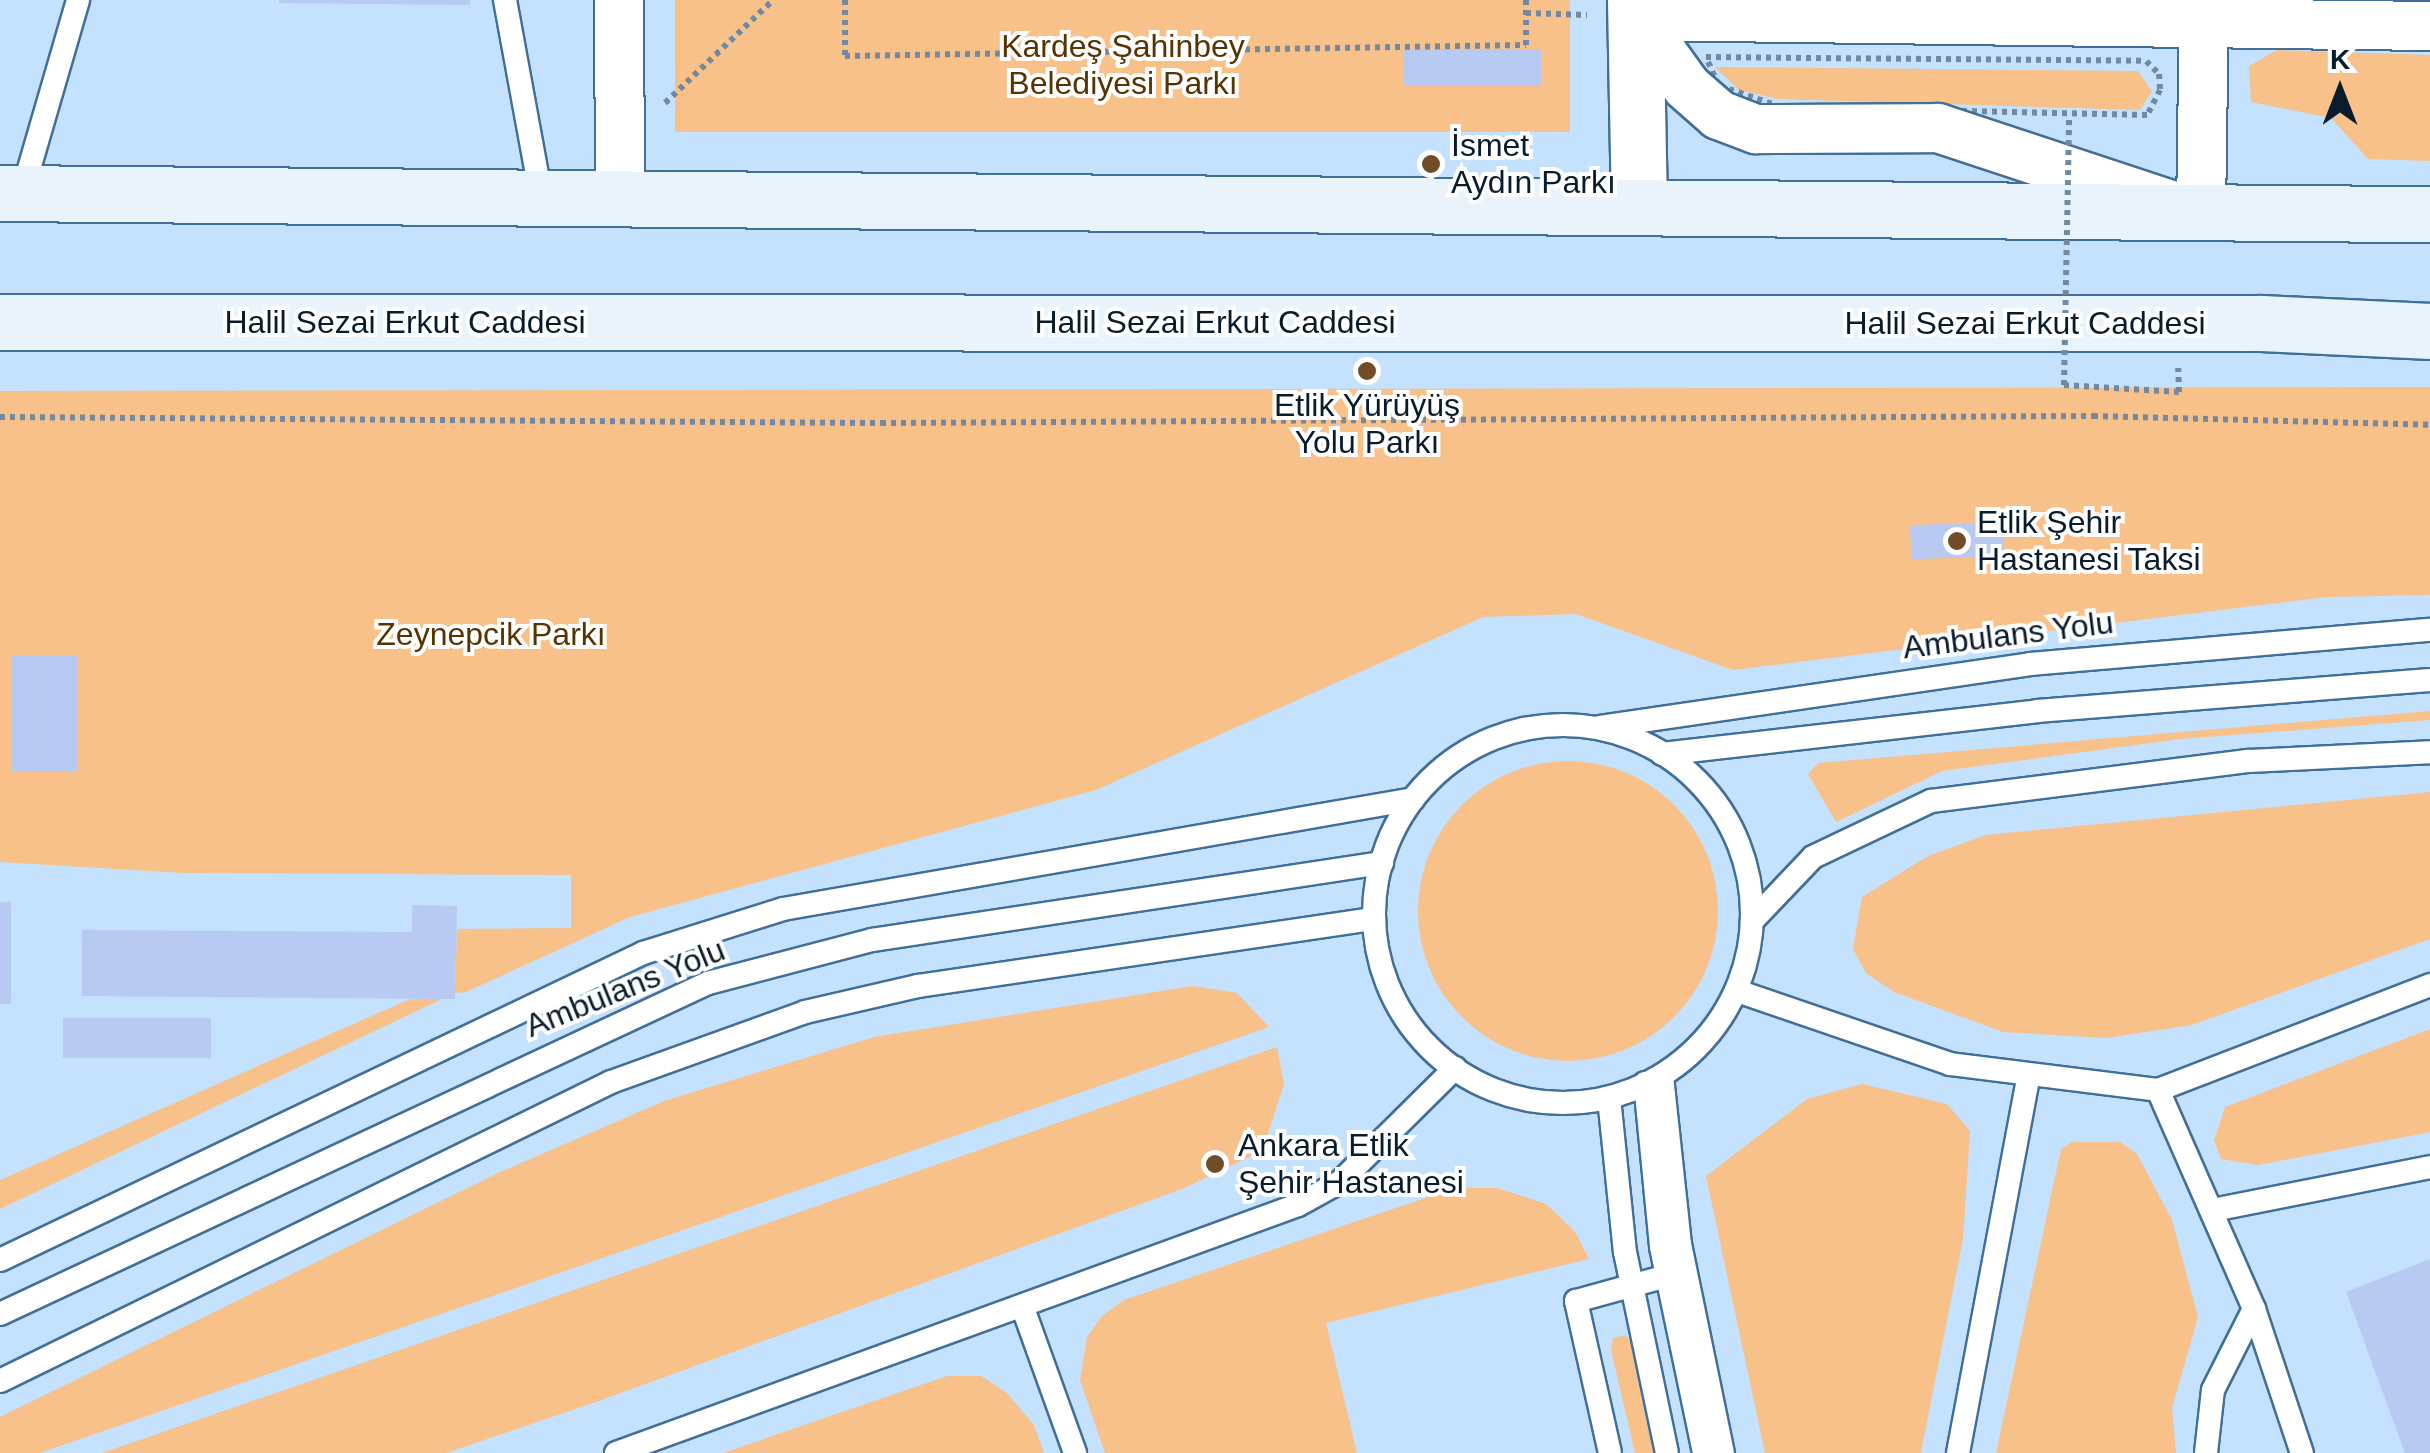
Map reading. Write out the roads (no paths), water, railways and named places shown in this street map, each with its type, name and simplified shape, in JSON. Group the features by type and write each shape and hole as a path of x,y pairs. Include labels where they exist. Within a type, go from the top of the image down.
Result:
{"main road":[{"path":"11,193 541,197 619,174 1639,205 2200,215 2430,214"},
{"name":"Halil Sezai Erkut Caddesi","path":"0,322 2262,323 2430,331"}],"street":[{"path":"619,0 619,174"},
{"path":"1636,8 1687,87 1719,116 1756,129 1938,128 2200,215 2204,11"},
{"path":"1636,8 2204,11 2430,26"},
{"path":"1636,8 1639,205"}],"lane":[{"path":"11,193 78,0"},
{"path":"505,0 541,197"},
{"name":"Ambulans Yolu","path":"1596,728 2030,664 2430,630"},
{"path":"1662,754 2037,710 2430,680"},
{"path":"1539,726 1596,728 1662,754 1698,780 1731,825 1755,918 1737,991 1706,1039 1654,1079 1609,1098 1552,1103 1508,1095 1456,1068 1401,1012 1382,972 1374,919 1382,863 1413,799 1484,742 1539,726"},
{"path":"1755,918 1813,857 1931,801 2249,761 2430,752"},
{"path":"0,1260 642,953 783,909 1413,799"},
{"name":"Ambulans Yolu","path":"0,1314 708,983 872,940 1382,863"},
{"path":"0,1381 612,1082 805,1012 918,986 1374,919"},
{"path":"1737,991 1950,1064 2028,1079 2158,1090 2430,985"},
{"path":"616,1453 1024,1311 1340,1182 1456,1068"},
{"path":"1654,1079 1675,1274 1704,1453"},
{"path":"1958,1453 2028,1079"},
{"path":"2158,1090 2254,1309 2302,1453"},
{"path":"1609,1098 1632,1290 1668,1453"},
{"path":"2213,1210 2430,1168"},
{"path":"1610,1453 1576,1301 1632,1290 1675,1274"},
{"path":"1675,1274 1723,1453"},
{"path":"2206,1453 2209,1401 2254,1309"},
{"path":"1024,1311 1075,1453"}],"place":[{"name":"İsmet Aydın Parkı","path":"1431,164"},
{"name":"Etlik Yürüyüş Yolu Parkı","path":"1367,371"},
{"name":"Etlik Şehir Hastanesi Taksi","path":"1957,541"},
{"name":"Ankara Etlik Şehir Hastanesi","path":"1215,1164"}],"park label":[{"name":"Kardeş Şahinbey Belediyesi Parkı","path":"1123,66"},
{"name":"Zeynepcik Parkı","path":"491,634"}]}
